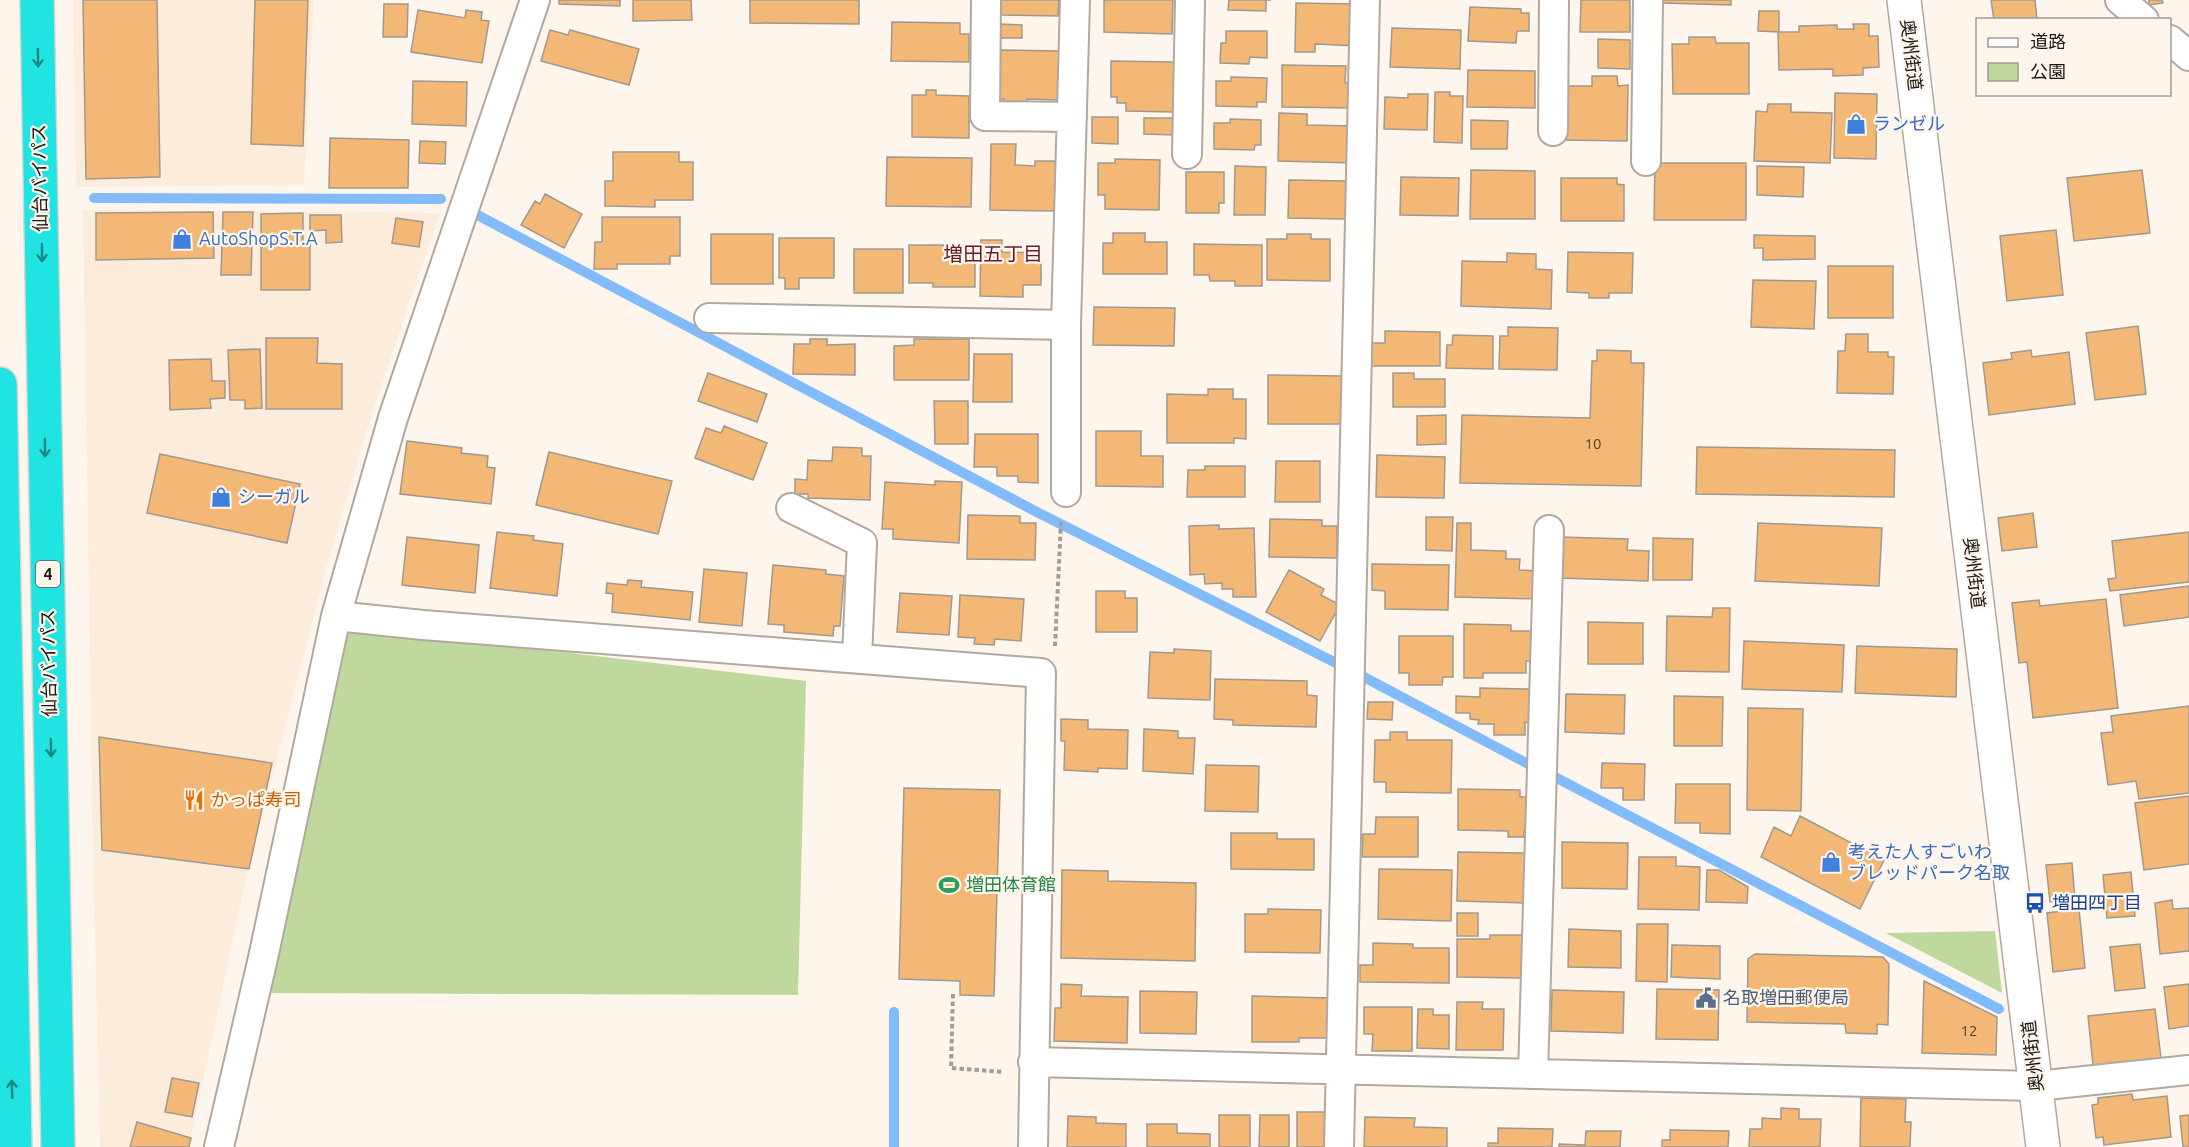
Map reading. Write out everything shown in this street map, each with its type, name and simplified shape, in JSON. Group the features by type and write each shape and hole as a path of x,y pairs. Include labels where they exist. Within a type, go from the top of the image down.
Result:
{"highway":[{"name":"仙台バイパス","path":"37,0 58,1147"},
{"path":"0,384 15,1147"}],"main road":[{"name":"奥州街道","path":"1904,0 2043,1147"}],"street":[{"path":"219,1147 263,958 336,616 393,418 535,0"},
{"path":"986,0 985,116 1072,117"},
{"path":"1066,492 1066,324 1075,0"},
{"path":"1187,154 1190,0"},
{"path":"1339,1147 1365,0"},
{"path":"1552,131 1554,0"},
{"path":"1646,160 1648,0"},
{"path":"2120,0 2142,18"},
{"path":"2171,42 2189,56"},
{"path":"709,318 1066,324"},
{"path":"791,508 861,543 857,658"},
{"path":"1533,1074 1550,530"},
{"path":"336,616 423,625 1041,673 1033,1147"},
{"path":"1033,1062 2037,1086 2189,1070"}],"path":[{"path":"1041,673 1054,654 1060,531"},
{"path":"953,994 951,1068 1005,1072"}],"shaded area":[{"path":"73,0 314,0 304,185 76,187"},
{"path":"83,210 440,213 370,419 327,565 246,878 189,1147 100,1147"}],"green space":[{"path":"345,626 806,681 798,995 271,993"},
{"path":"1995,931 2002,993 1886,933"}],"building":[{"path":"83,0 157,0 160,177 86,179"},
{"path":"255,0 308,0 303,146 251,144"},
{"path":"559,0 620,0 620,6 559,4"},
{"path":"633,0 691,0 692,20 633,21"},
{"path":"750,0 859,0 859,24 750,23"},
{"path":"1001,0 1059,0 1058,16 1001,15"},
{"path":"1104,0 1173,0 1172,34 1104,32"},
{"path":"1229,0 1266,0 1266,11 1228,10"},
{"path":"1581,0 1630,0 1630,32 1580,32"},
{"path":"1663,0 1731,0 1731,5 1663,3"},
{"path":"1991,0 2035,0 2037,18 1994,18"},
{"path":"2149,0 2162,0 2163,3 2149,5"},
{"path":"1296,3 1358,4 1357,46 1315,44 1315,52 1295,52"},
{"path":"384,4 408,4 407,37 383,37"},
{"path":"1470,7 1521,9 1521,13 1529,13 1529,31 1517,31 1516,43 1468,41"},
{"path":"418,10 465,18 466,10 482,12 481,20 489,21 482,63 411,52"},
{"path":"1759,11 1779,11 1779,32 1758,31"},
{"path":"892,22 960,23 960,34 969,34 969,62 891,61"},
{"path":"999,24 1022,25 1022,38 999,38"},
{"path":"1853,24 1869,24 1869,36 1878,36 1879,67 1863,68 1863,75 1833,76 1833,69 1779,70 1778,32 1799,32 1799,26 1837,25 1837,29 1854,29"},
{"path":"1392,28 1461,30 1460,69 1390,67"},
{"path":"550,30 568,35 570,30 639,49 629,85 541,61"},
{"path":"1226,31 1267,31 1267,58 1250,57 1249,64 1220,63 1221,43 1226,43"},
{"path":"1689,37 1715,37 1716,43 1749,43 1749,94 1673,94 1672,44 1689,44"},
{"path":"1598,39 1630,40 1630,69 1598,68"},
{"path":"1000,50 1059,51 1059,100 1027,99 1027,106 1004,106 1004,99 1000,99"},
{"path":"1111,61 1174,62 1173,112 1126,111 1126,103 1117,103 1117,97 1111,97"},
{"path":"1282,65 1346,66 1345,83 1351,83 1351,108 1282,107"},
{"path":"1468,70 1535,71 1535,108 1467,107"},
{"path":"1592,76 1617,76 1618,86 1628,85 1627,141 1561,140 1562,86 1592,86"},
{"path":"1231,77 1267,78 1266,102 1257,102 1257,107 1216,106 1216,81 1231,81"},
{"path":"413,81 467,82 466,126 412,124"},
{"path":"926,90 936,90 936,95 969,96 969,138 912,137 912,95 926,95"},
{"path":"1435,92 1450,92 1450,96 1463,96 1462,143 1434,142"},
{"path":"1835,93 1877,94 1876,159 1834,158"},
{"path":"1408,94 1428,94 1427,130 1384,129 1385,97 1408,98"},
{"path":"1768,104 1791,104 1791,112 1832,113 1830,163 1754,161 1756,111 1767,112"},
{"path":"1279,113 1307,114 1307,125 1354,126 1353,163 1278,161"},
{"path":"1092,117 1118,117 1118,144 1092,143"},
{"path":"1144,118 1174,118 1174,135 1144,134"},
{"path":"1230,119 1261,120 1261,145 1255,145 1254,150 1214,149 1214,123 1230,123"},
{"path":"1471,120 1508,121 1507,149 1471,149"},
{"path":"330,138 409,140 408,188 329,188"},
{"path":"420,141 446,142 445,164 419,163"},
{"path":"991,144 1016,144 1015,165 1035,166 1035,161 1056,161 1055,211 990,210"},
{"path":"613,152 679,152 679,162 693,162 693,200 655,200 655,207 605,206 605,181 613,181"},
{"path":"887,157 972,158 971,207 886,206"},
{"path":"1115,159 1160,160 1159,210 1105,209 1105,195 1098,195 1098,163 1115,163"},
{"path":"1655,163 1746,163 1746,220 1654,220"},
{"path":"1235,166 1266,167 1265,215 1234,215"},
{"path":"1757,166 1804,167 1803,197 1757,195"},
{"path":"1471,170 1535,171 1535,219 1470,219"},
{"path":"2142,170 2150,233 2074,241 2067,178"},
{"path":"1186,172 1224,172 1224,203 1219,203 1219,213 1186,213"},
{"path":"1401,177 1459,178 1458,216 1400,215"},
{"path":"1561,178 1617,178 1617,184 1624,185 1624,221 1561,221"},
{"path":"1289,180 1347,181 1347,219 1288,218"},
{"path":"545,194 582,214 564,248 521,225 535,201 540,204"},
{"path":"213,212 214,258 96,260 96,213"},
{"path":"223,212 253,212 251,275 221,275"},
{"path":"303,213 303,243 310,243 310,290 261,290 261,214"},
{"path":"310,215 341,215 342,242 326,243 326,230 310,231"},
{"path":"602,217 680,217 680,256 670,256 670,264 617,264 617,269 594,269 595,242 602,242"},
{"path":"396,218 423,222 419,247 392,243"},
{"path":"2056,230 2063,295 2007,301 2000,236"},
{"path":"1113,233 1145,233 1145,242 1167,242 1167,274 1103,274 1103,243 1113,243"},
{"path":"711,234 773,234 773,284 711,284"},
{"path":"1287,234 1311,234 1311,239 1330,239 1330,281 1267,280 1267,239 1287,239"},
{"path":"1754,235 1815,236 1815,259 1763,260 1763,248 1754,248"},
{"path":"779,238 834,238 834,278 799,278 799,289 785,289 785,278 779,278"},
{"path":"981,240 1002,240 1002,252 1041,253 1041,285 1023,285 1023,297 980,296"},
{"path":"1194,244 1262,245 1262,286 1235,286 1235,281 1210,281 1209,275 1194,275"},
{"path":"909,245 975,245 975,287 933,287 933,283 909,283"},
{"path":"854,249 903,249 903,293 854,293"},
{"path":"1568,252 1633,253 1632,293 1609,293 1609,298 1589,298 1589,293 1567,292"},
{"path":"1507,253 1536,254 1536,269 1552,270 1551,309 1461,306 1462,261 1507,262"},
{"path":"1828,266 1893,266 1893,318 1828,318"},
{"path":"1753,280 1816,281 1814,329 1751,327"},
{"path":"1094,307 1175,308 1174,346 1093,345"},
{"path":"2138,326 2146,394 2095,400 2086,333"},
{"path":"1508,327 1558,328 1557,370 1499,369 1500,336 1508,336"},
{"path":"1385,331 1440,332 1440,366 1369,366 1369,343 1385,343"},
{"path":"1846,334 1868,334 1868,352 1888,352 1888,357 1894,357 1893,394 1837,393 1838,351 1845,351"},
{"path":"1453,335 1493,336 1493,369 1446,368 1447,345 1452,345"},
{"path":"266,338 318,338 317,363 342,364 342,409 266,409"},
{"path":"810,339 827,339 827,345 855,344 855,375 793,374 794,344 810,344"},
{"path":"914,339 969,339 969,380 894,380 894,346 914,345"},
{"path":"260,349 262,408 245,409 245,400 230,400 228,350"},
{"path":"1597,350 1631,351 1631,363 1644,363 1641,486 1460,483 1462,415 1590,418 1592,361 1597,361"},
{"path":"2031,350 2032,357 2069,352 2075,404 1989,415 1983,363 2012,359 2011,353"},
{"path":"974,354 1012,354 1012,402 973,402"},
{"path":"211,359 212,381 225,381 225,398 210,399 211,408 170,410 169,360"},
{"path":"708,373 767,394 757,422 698,401"},
{"path":"1393,373 1414,373 1414,379 1445,379 1445,407 1393,407"},
{"path":"1268,375 1343,376 1343,424 1268,424"},
{"path":"1208,389 1233,389 1233,399 1246,399 1246,439 1234,438 1234,443 1167,443 1167,394 1208,395"},
{"path":"934,401 968,401 968,444 935,444"},
{"path":"1446,415 1446,444 1417,445 1417,416"},
{"path":"724,426 767,443 753,480 695,458 706,428 721,433"},
{"path":"1096,431 1141,431 1141,456 1163,456 1163,487 1096,486"},
{"path":"975,434 1038,434 1038,483 1018,482 1018,476 997,476 997,467 974,467"},
{"path":"407,441 462,448 461,453 488,456 487,467 495,468 491,504 400,494"},
{"path":"833,447 862,448 862,456 871,456 870,500 808,498 808,494 795,494 795,479 807,480 808,460 832,461"},
{"path":"1697,447 1895,450 1894,497 1696,494"},
{"path":"549,452 672,481 658,534 536,505"},
{"path":"160,454 300,484 287,543 147,513"},
{"path":"1377,455 1445,457 1444,498 1376,497"},
{"path":"1276,461 1320,461 1320,502 1275,502"},
{"path":"1205,466 1245,466 1245,497 1187,497 1188,470 1205,470"},
{"path":"935,481 962,482 959,543 893,539 893,529 882,529 885,482 935,485"},
{"path":"2033,513 2037,547 2002,551 1998,518"},
{"path":"968,515 1020,516 1020,523 1036,523 1035,560 967,559"},
{"path":"1426,517 1453,517 1452,551 1426,550"},
{"path":"1270,519 1322,520 1322,526 1337,526 1337,558 1269,557"},
{"path":"1457,523 1471,523 1471,550 1506,551 1506,559 1520,559 1519,570 1540,571 1540,599 1455,597"},
{"path":"1758,523 1882,528 1879,586 1755,581"},
{"path":"1219,525 1219,529 1254,528 1256,597 1233,597 1233,589 1222,589 1222,583 1205,584 1204,574 1190,575 1189,526"},
{"path":"497,532 534,536 533,540 563,544 557,596 490,588"},
{"path":"2189,532 2189,582 2110,591 2108,579 2116,578 2112,541"},
{"path":"407,537 479,545 475,593 402,585"},
{"path":"1561,537 1628,539 1627,550 1649,551 1648,581 1560,578"},
{"path":"1653,538 1693,539 1692,580 1653,580"},
{"path":"1372,564 1449,565 1448,610 1385,609 1385,591 1372,590"},
{"path":"773,565 826,570 826,574 844,576 840,626 834,626 833,636 784,632 784,625 768,624"},
{"path":"704,569 747,573 742,626 699,622"},
{"path":"1289,570 1324,589 1321,595 1340,605 1320,641 1266,612"},
{"path":"628,580 642,581 641,587 693,592 690,620 612,612 613,594 606,593 607,583 627,585"},
{"path":"2189,586 2189,617 2124,626 2120,595"},
{"path":"1096,591 1125,591 1125,598 1137,598 1137,632 1096,632"},
{"path":"900,593 952,596 949,635 897,632"},
{"path":"960,595 1024,599 1021,641 995,639 994,645 974,644 975,638 958,637"},
{"path":"2106,599 2118,708 2033,718 2027,662 2019,663 2012,603 2039,600 2040,606"},
{"path":"1713,608 1730,608 1729,672 1666,671 1667,616 1712,617"},
{"path":"1588,622 1643,623 1643,664 1588,664"},
{"path":"1464,624 1511,625 1511,631 1532,631 1532,661 1526,661 1526,673 1483,673 1483,678 1464,678"},
{"path":"1399,636 1453,636 1453,677 1443,677 1442,685 1409,685 1409,673 1399,673"},
{"path":"1744,641 1844,645 1842,692 1742,689"},
{"path":"1857,646 1957,649 1956,697 1855,693"},
{"path":"1174,649 1211,651 1210,700 1148,698 1150,652 1174,653"},
{"path":"1215,679 1307,681 1307,695 1317,696 1316,727 1233,725 1233,720 1214,719"},
{"path":"1480,688 1530,689 1530,723 1525,722 1525,735 1494,735 1494,724 1478,724 1479,720 1470,719 1470,713 1456,713 1456,696 1480,697"},
{"path":"1566,694 1625,695 1624,734 1565,732"},
{"path":"1674,696 1723,697 1722,746 1674,746"},
{"path":"1368,702 1393,702 1392,720 1367,719"},
{"path":"2189,706 2189,793 2139,799 2136,781 2108,785 2101,733 2113,732 2111,716"},
{"path":"1748,708 1803,709 1801,811 1747,810"},
{"path":"1061,719 1088,720 1088,729 1128,730 1127,769 1098,768 1098,772 1064,770 1065,741 1061,741"},
{"path":"1144,729 1178,731 1178,738 1195,738 1193,774 1143,771"},
{"path":"1390,732 1407,732 1407,740 1452,740 1451,793 1386,792 1386,782 1374,782 1375,740 1390,740"},
{"path":"99,737 272,763 249,869 102,850"},
{"path":"1602,763 1645,764 1644,800 1623,800 1623,788 1601,788"},
{"path":"1206,765 1259,766 1258,812 1205,811"},
{"path":"1676,784 1730,784 1730,834 1700,833 1700,823 1675,823"},
{"name":"増田体育館","path":"904,788 1000,790 994,996 960,995 960,981 899,979"},
{"path":"1458,789 1520,790 1520,797 1530,797 1530,831 1524,831 1524,837 1508,837 1508,831 1458,830"},
{"path":"2189,796 2189,864 2144,870 2135,803"},
{"path":"1800,816 1884,860 1860,909 1761,857 1774,827 1791,836"},
{"path":"1376,817 1418,817 1418,857 1362,857 1363,834 1375,834"},
{"path":"1231,833 1277,833 1277,839 1314,839 1314,870 1231,869"},
{"path":"1562,842 1628,843 1627,889 1562,888"},
{"path":"1458,852 1527,853 1526,903 1457,901"},
{"path":"1639,857 1676,857 1676,866 1700,867 1699,910 1638,909"},
{"path":"2072,863 2075,900 2050,902 2046,865"},
{"path":"1379,869 1452,870 1451,921 1378,919"},
{"path":"1062,870 1108,871 1108,881 1196,883 1195,961 1061,958"},
{"path":"1707,870 1719,870 1748,887 1747,903 1706,902"},
{"path":"2131,872 2135,916 2107,918 2103,875"},
{"path":"2172,900 2173,909 2189,908 2189,951 2160,954 2155,903"},
{"path":"1268,909 1321,910 1320,953 1245,952 1245,914 1268,914"},
{"path":"2079,909 2085,968 2053,972 2047,913"},
{"path":"1457,913 1478,913 1478,936 1457,936"},
{"path":"1637,924 1668,924 1667,982 1636,981"},
{"path":"1569,929 1621,931 1621,968 1568,967"},
{"path":"1490,935 1526,935 1525,978 1457,977 1457,939 1490,939"},
{"path":"1373,943 1413,944 1413,948 1449,948 1449,983 1360,982 1360,965 1373,965"},
{"path":"2140,944 2145,988 2115,991 2110,947"},
{"path":"1672,945 1720,946 1720,979 1671,977"},
{"path":"1755,954 1883,957 1889,964 1888,1025 1877,1024 1877,1034 1846,1033 1845,1024 1747,1022 1748,959"},
{"path":"1924,981 1997,1017 1996,1055 1922,1053"},
{"path":"1061,984 1082,985 1081,996 1128,997 1127,1043 1054,1041 1055,1008 1061,1008"},
{"path":"2189,984 2189,1026 2169,1029 2164,987"},
{"path":"1657,989 1719,990 1718,1040 1656,1039"},
{"path":"1552,990 1624,992 1623,1033 1551,1031"},
{"path":"1140,991 1197,992 1196,1034 1140,1033"},
{"path":"1252,996 1330,998 1328,1038 1299,1038 1299,1042 1252,1042"},
{"path":"1457,1002 1483,1002 1482,1009 1504,1009 1503,1050 1456,1050"},
{"path":"1364,1007 1412,1007 1412,1051 1372,1051 1373,1034 1364,1034"},
{"path":"1418,1009 1433,1009 1433,1015 1449,1015 1449,1049 1417,1048"},
{"path":"2155,1009 2161,1058 2093,1065 2088,1016"},
{"path":"172,1078 199,1083 192,1117 165,1112"},
{"path":"2132,1094 2133,1100 2167,1096 2171,1137 2104,1145 2103,1137 2096,1138 2092,1105 2098,1104 2098,1098"},
{"path":"1861,1098 1906,1099 1905,1122 1911,1122 1910,1147 1860,1147"},
{"path":"1781,1108 1799,1109 1799,1119 1821,1119 1820,1147 1749,1147 1750,1129 1762,1129 1762,1118 1781,1119"},
{"path":"1297,1112 1325,1112 1324,1147 1297,1147"},
{"path":"1219,1115 1250,1115 1250,1147 1219,1147"},
{"path":"1260,1115 1289,1115 1289,1147 1259,1147"},
{"path":"2189,1115 2189,1147 2183,1147 2180,1116"},
{"path":"1068,1116 1096,1117 1096,1123 1126,1124 1126,1147 1067,1147"},
{"path":"1365,1117 1415,1118 1414,1127 1447,1128 1447,1147 1364,1147"},
{"path":"137,1122 191,1138 189,1147 130,1147"},
{"path":"1147,1124 1177,1124 1177,1133 1210,1134 1210,1147 1147,1147"},
{"path":"1498,1128 1553,1129 1552,1147 1488,1147 1488,1143 1498,1143"},
{"path":"1670,1130 1729,1131 1728,1147 1662,1147 1662,1140 1670,1140"},
{"path":"1586,1131 1621,1131 1620,1147 1559,1147 1559,1144 1585,1145"}],"waterway":[{"path":"94,198 441,199"},
{"path":"470,211 1033,510 1340,665"},
{"path":"1362,676 1532,766"},
{"path":"1551,775 1999,1009"},
{"path":"894,1012 894,1147"}],"place":[{"name":"ランゼル","path":"1856,124"},
{"name":"AutoShopS.T.A","path":"182,239"},
{"name":"シーガル","path":"221,497"},
{"name":"かっぱ寿司","path":"194,800"},
{"name":"考えた人すごいわ ブレッドパーク名取","path":"1831,862"},
{"name":"増田体育館","path":"949,885"},
{"name":"増田四丁目","path":"2035,903"},
{"name":"名取増田郵便局","path":"1706,998"}],"district":[{"name":"増田五丁目","path":"993,254"}]}
